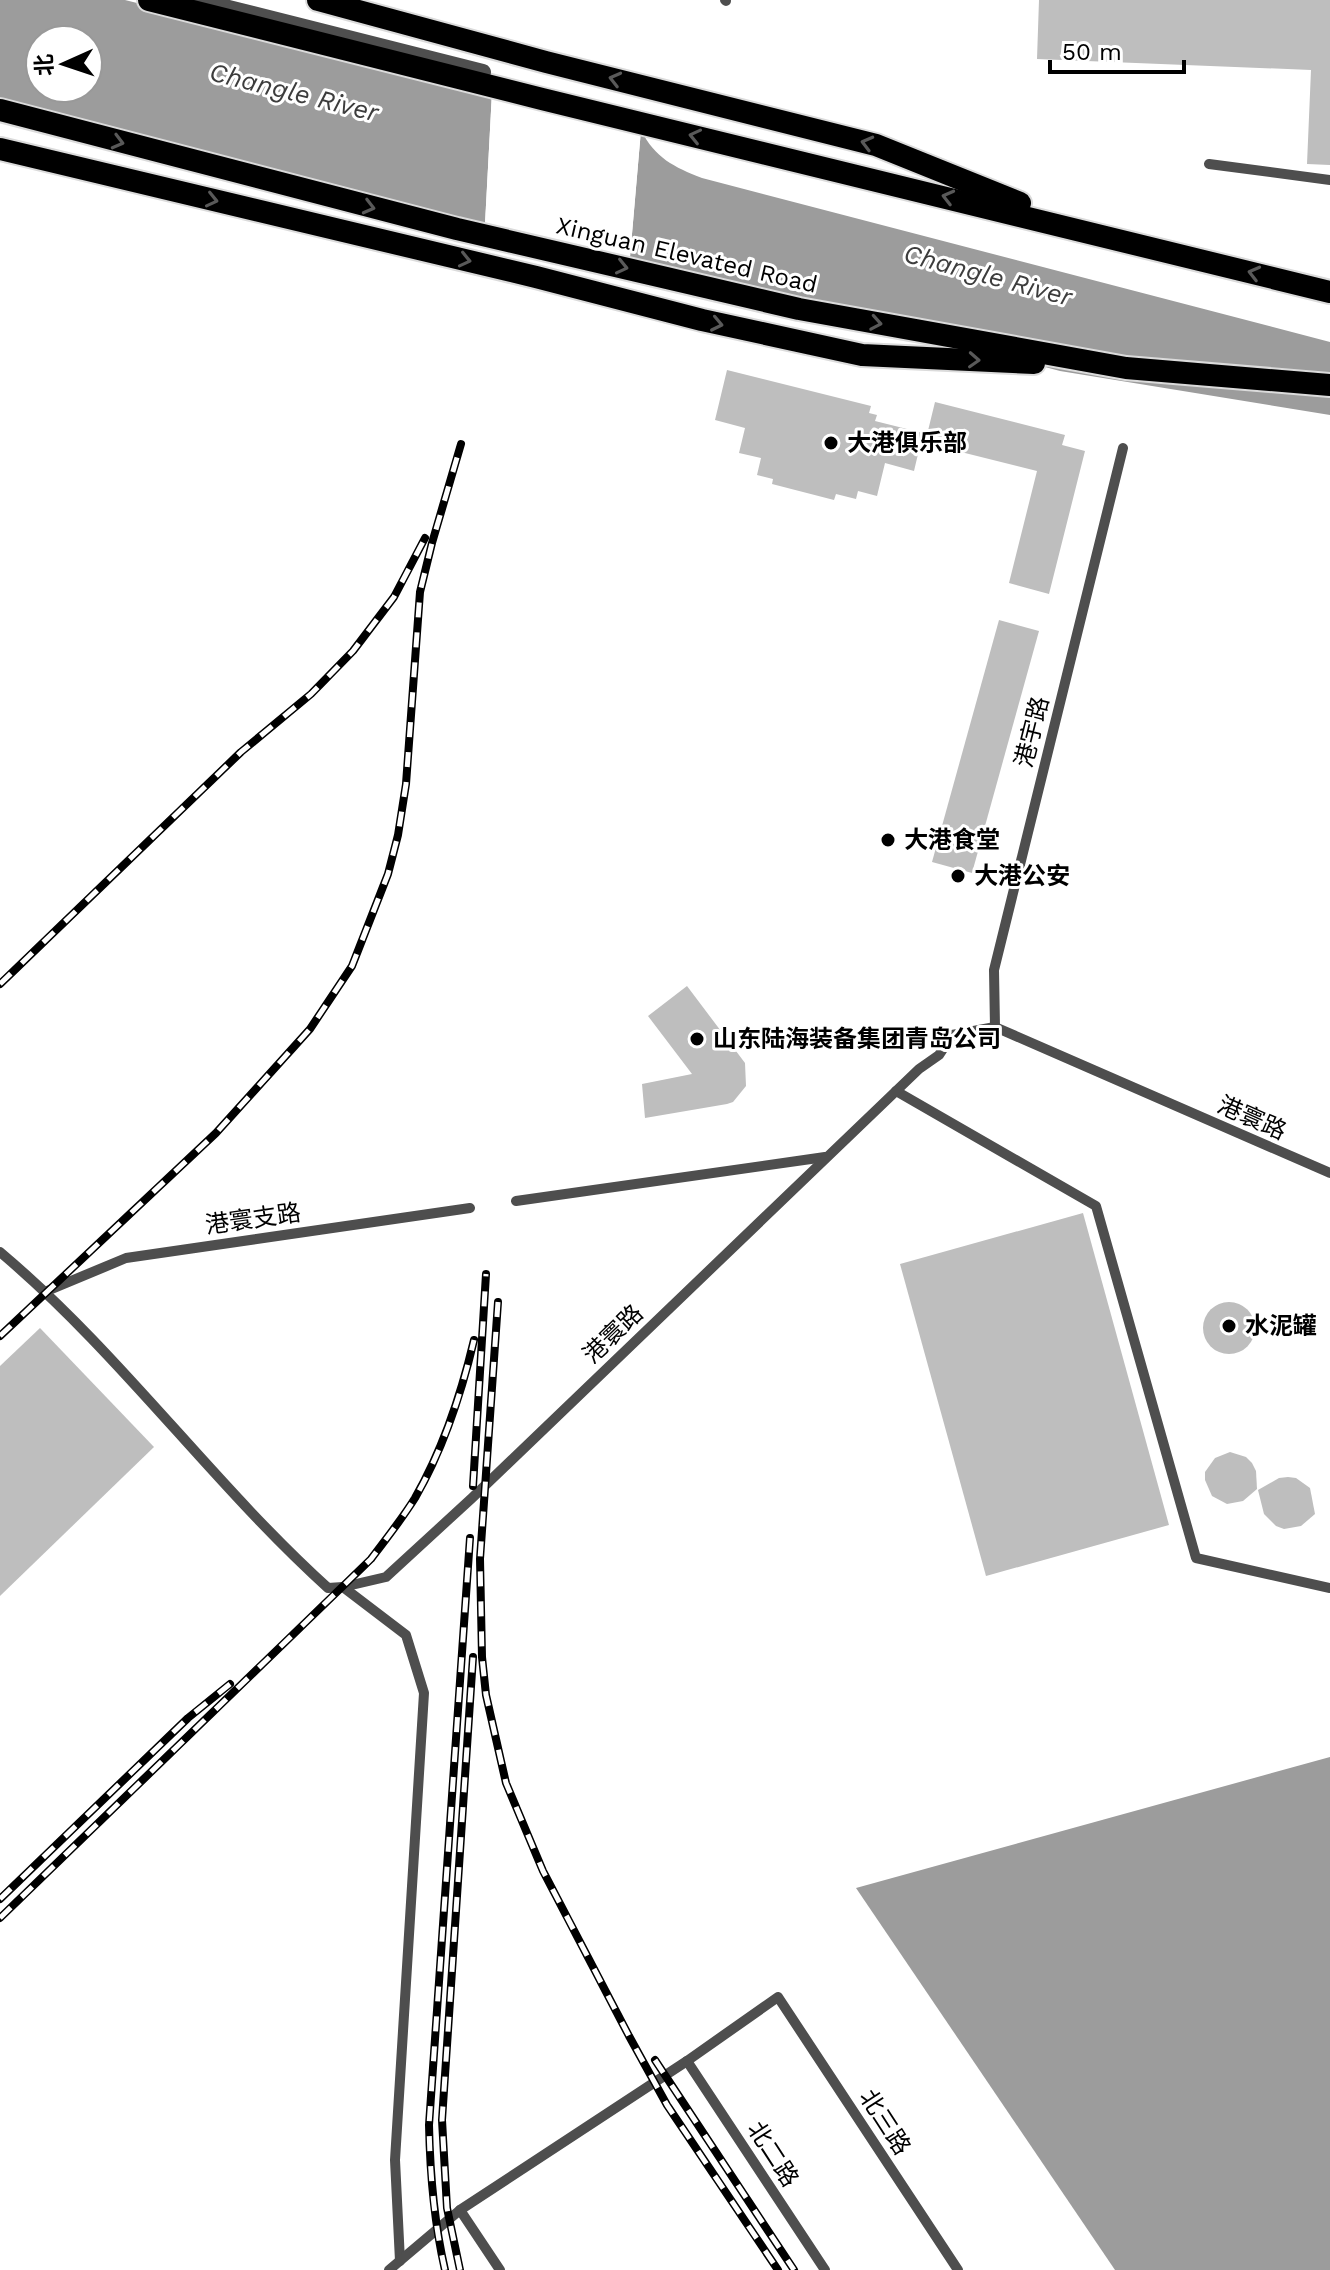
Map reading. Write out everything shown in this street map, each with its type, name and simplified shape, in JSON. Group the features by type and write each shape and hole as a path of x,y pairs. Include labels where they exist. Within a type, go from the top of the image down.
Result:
{"highway":[{"path":"149,0 1330,292"},
{"path":"318,0 546,62 876,145 1096,234"},
{"path":"0,110 42,123"},
{"path":"0,118 42,123"},
{"name":"Xinguan Elevated Road","path":"42,123 457,229 799,309 1126,368 1330,385"},
{"path":"0,149 536,277 702,320 862,355 1126,368"}],"street":[{"path":"197,0 483,72"}],"lane":[{"path":"1209,164 1330,180"},
{"name":"港宇路","path":"995,1027 994,970 1123,448"},
{"name":"港寰路","path":"343,1587 386,1577 919,1069 939,1055 952,1035 995,1027 1330,1173"},
{"path":"896,1091 1096,1206 1196,1558 1330,1588"},
{"path":"516,1201 827,1156"},
{"name":"港寰支路","path":"47,1291 126,1258 470,1208"},
{"path":"0,1252 47,1291 285,1549 328,1588 343,1587 406,1635 424,1693 395,2160 400,2261"},
{"name":"北三路","path":"687,2061 778,1997 958,2270"},
{"path":"389,2270 460,2210 687,2061"},
{"name":"北二路","path":"687,2061 825,2270"},
{"path":"460,2210 500,2270"}],"water":[{"name":"Changle River","path":"0,0 125,0 492,92 485,224 0,106"},
{"name":"Changle River","path":"641,130 652,148 666,160 702,178 1330,342 1330,415 1060,371 630,257"},
{"path":"1330,1757 1330,2270 1115,2270 856,1888"}],"pier":[{"path":"492,92 496,93 489,225 485,224"},
{"path":"637,129 641,130 630,257 626,257"}],"building":[{"path":"1039,0 1330,0 1330,165 1307,164 1311,70 1037,59"},
{"name":"大港俱乐部","path":"727,370 871,406 869,413 877,415 875,421 923,433 914,471 885,463 877,496 858,491 856,499 836,494 834,500 772,484 773,479 757,475 761,458 739,453 745,428 715,420"},
{"path":"935,402 1065,435 1062,445 1085,451 1049,594 1009,583 1037,471 925,443"},
{"path":"999,620 1039,631 972,873 932,862"},
{"name":"山东陆海装备集团青岛公司","path":"687,986 745,1063 746,1086 733,1102 727,1104 645,1118 642,1084 692,1074 648,1016"},
{"path":"1083,1213 1169,1525 986,1576 900,1264"},
{"name":"水泥罐","path":"1229,1302 1247,1310 1255,1328 1247,1346 1229,1354 1211,1346 1203,1328 1211,1310"},
{"path":"40,1328 154,1447 0,1596 0,1366"},
{"path":"1230,1452 1246,1457 1252,1463 1256,1471 1257,1489 1243,1501 1227,1504 1212,1496 1205,1472 1215,1458"},
{"path":"1279,1478 1296,1478 1310,1488 1315,1514 1301,1526 1284,1529 1264,1514 1258,1490"}],"railway":[{"path":"0,1336 216,1133 310,1029 352,966 388,874 398,835 406,784 420,592 461,444"},
{"path":"0,984 241,752 311,694 353,651 394,597 425,538"},
{"path":"473,1486 486,1274"},
{"path":"498,1302 480,1559 486,1695 506,1783 543,1871 667,2105 778,2270"},
{"path":"0,1918 371,1559 410,1506 443,1441 474,1340"},
{"path":"445,2270 433,2198 429,2125 470,1538"},
{"path":"460,2270 447,2208 442,2120 473,1657"},
{"path":"0,1899 188,1718 230,1684"},
{"path":"655,2060 794,2270"}],"place":[{"name":"大港俱乐部","path":"831,443"},
{"name":"大港食堂","path":"888,840"},
{"name":"大港公安","path":"958,876"},
{"name":"山东陆海装备集团青岛公司","path":"697,1039"},
{"name":"水泥罐","path":"1229,1326"}]}
